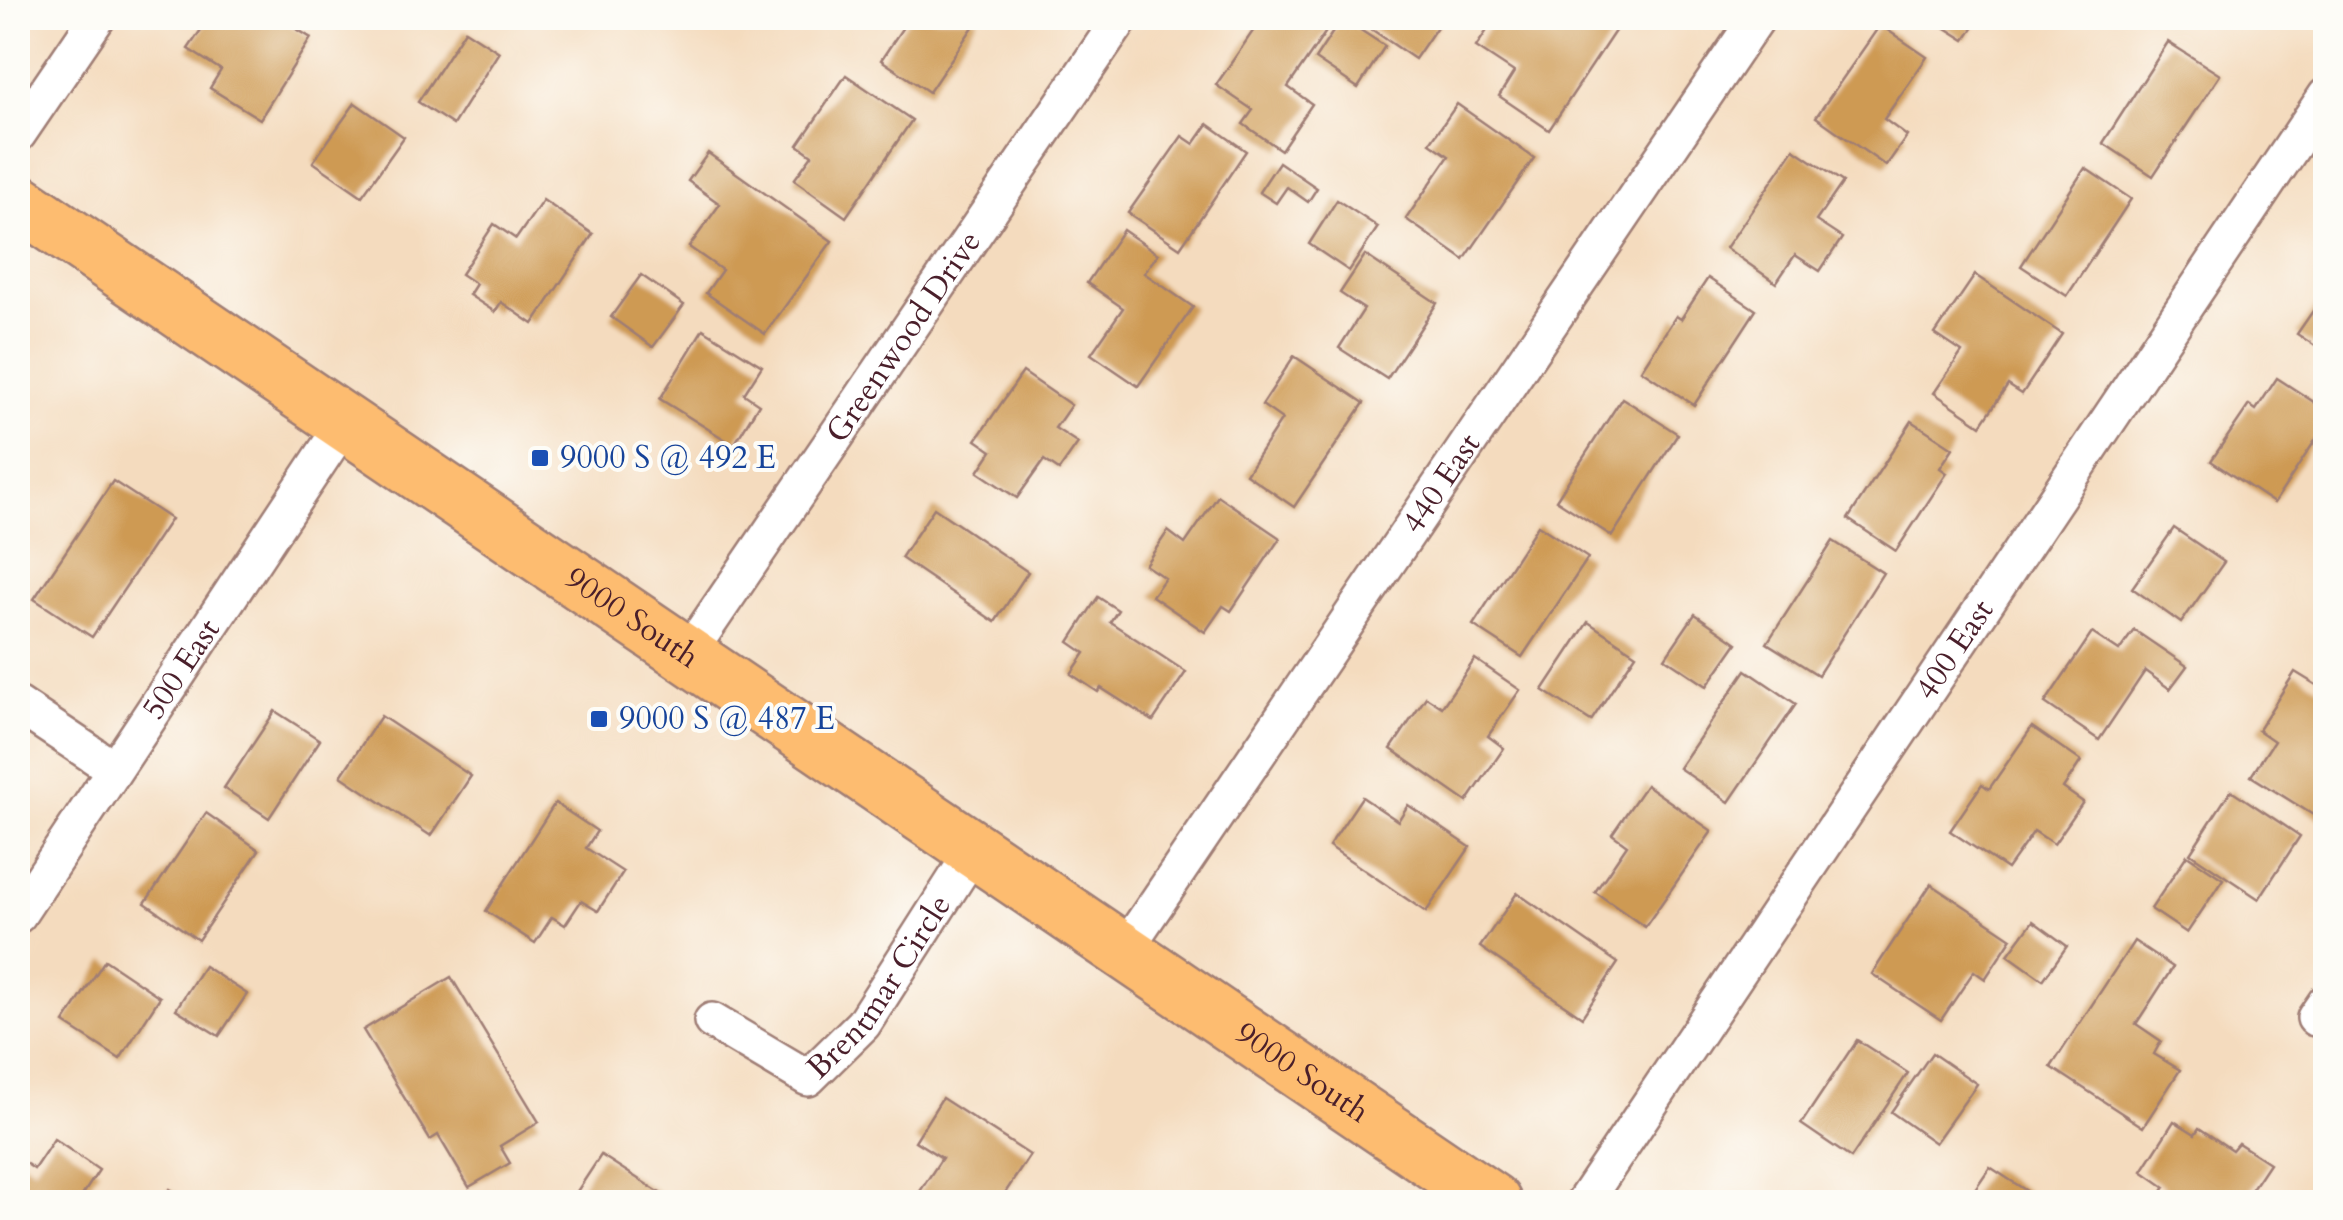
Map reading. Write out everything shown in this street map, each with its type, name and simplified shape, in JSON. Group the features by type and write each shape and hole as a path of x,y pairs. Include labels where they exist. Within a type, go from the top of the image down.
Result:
{"main road":[{"name":"9000 South","path":"18,202 1494,1202"}],"street":[{"path":"18,134 97,18"},
{"name":"Greenwood Drive","path":"687,655 1121,18"},
{"name":"440 East","path":"1124,951 1757,18"},
{"name":"400 East","path":"1584,1202 2326,96"},
{"name":"500 East","path":"18,914 344,424"},
{"path":"18,705 114,769"},
{"name":"Brentmar Circle","path":"712,1021 808,1078 862,1024 974,850"}],"building":[{"path":"209,18 279,18 311,38 260,119 210,88 221,70 188,49"},
{"path":"909,18 979,18 929,92 881,60"},
{"path":"1262,18 1308,18 1327,30 1288,87 1312,104 1281,150 1243,124 1253,110 1216,85"},
{"path":"1342,18 1385,46 1358,88 1315,59"},
{"path":"1355,18 1443,18 1415,59"},
{"path":"1495,18 1596,18 1615,31 1549,130 1499,96 1514,72 1476,47"},
{"path":"1930,18 1980,18 1965,40"},
{"path":"1880,25 1927,57 1884,119 1907,136 1886,166 1816,117"},
{"path":"465,30 499,52 453,125 418,102"},
{"path":"2168,42 2220,75 2153,176 2103,143"},
{"path":"846,75 912,120 846,217 794,180 812,155 798,145"},
{"path":"355,103 404,137 362,196 313,162"},
{"path":"1457,104 1534,158 1464,260 1406,219 1449,156 1430,143"},
{"path":"1208,124 1246,151 1180,248 1128,213 1182,136 1194,144"},
{"path":"1794,149 1843,182 1816,221 1842,238 1820,271 1795,255 1776,283 1726,248"},
{"path":"708,153 832,241 765,334 706,293 722,270 689,247 720,204 688,181"},
{"path":"1279,162 1317,188 1308,202 1287,187 1276,203 1259,192"},
{"path":"2085,168 2131,199 2067,296 2021,266"},
{"path":"543,200 593,234 533,324 501,302 495,312 469,295 476,284 461,274 494,224 516,239"},
{"path":"1337,200 1378,227 1349,271 1309,244"},
{"path":"1123,230 1158,254 1144,273 1193,307 1138,386 1091,354 1123,308 1087,283"},
{"path":"1365,255 1437,303 1387,379 1339,348 1364,309 1340,293"},
{"path":"641,275 684,305 653,347 611,317"},
{"path":"1975,275 2062,334 2022,394 2008,385 1981,425 1934,393 1962,352 1935,334"},
{"path":"1708,278 1756,310 1694,405 1641,370 1676,316 1681,319"},
{"path":"2326,292 2326,353 2297,334"},
{"path":"703,329 762,366 744,394 759,404 734,445 660,399"},
{"path":"1294,356 1364,403 1294,507 1246,474 1282,419 1262,405"},
{"path":"1023,372 1071,405 1055,428 1078,443 1059,470 1044,460 1017,498 978,472 992,451 976,440"},
{"path":"2277,378 2326,410 2326,424 2274,503 2211,461 2249,405 2256,410"},
{"path":"1622,398 1678,434 1612,536 1556,500"},
{"path":"1912,421 1953,448 1940,468 1947,473 1896,551 1848,519"},
{"path":"113,481 171,519 92,637 34,599"},
{"path":"1218,496 1280,538 1231,611 1223,606 1205,632 1152,596 1165,578 1145,565 1168,531 1185,544"},
{"path":"934,508 1028,572 995,622 901,558"},
{"path":"1538,525 1588,558 1522,657 1473,625"},
{"path":"2174,528 2224,562 2181,623 2132,588"},
{"path":"1833,541 1883,573 1818,675 1767,643"},
{"path":"1098,597 1118,610 1110,622 1186,672 1153,721 1071,674 1085,653 1069,642"},
{"path":"1695,614 1737,643 1707,686 1665,658"},
{"path":"1588,622 1636,654 1591,721 1543,690"},
{"path":"2134,630 2187,666 2170,689 2145,671 2099,740 2045,703 2092,633 2119,651"},
{"path":"1475,659 1520,690 1488,736 1504,748 1467,802 1391,749 1426,697 1442,707"},
{"path":"1746,670 1796,704 1729,802 1679,768"},
{"path":"2295,672 2326,691 2326,823 2251,776 2274,741 2258,730"},
{"path":"275,711 320,740 269,818 224,788"},
{"path":"381,716 471,776 431,836 341,776"},
{"path":"2032,727 2081,761 2063,788 2083,802 2054,844 2034,831 2007,869 1950,831 1982,784 1989,789"},
{"path":"1646,785 1712,831 1645,927 1595,892 1627,845 1612,834"},
{"path":"2231,790 2300,836 2259,899 2190,853"},
{"path":"1362,797 1398,821 1408,805 1470,847 1426,912 1329,846"},
{"path":"555,803 597,831 586,848 623,872 598,911 581,901 565,925 552,917 535,943 486,911"},
{"path":"206,813 259,850 198,940 145,903"},
{"path":"2187,855 2223,879 2187,933 2151,909"},
{"path":"1931,884 2012,938 1985,979 1974,971 1941,1020 1872,974"},
{"path":"1517,893 1618,963 1582,1017 1480,947"},
{"path":"2033,921 2067,946 2043,980 2008,955"},
{"path":"2134,941 2173,967 2136,1024 2161,1041 2154,1054 2180,1070 2143,1127 2051,1067"},
{"path":"105,960 160,997 120,1059 64,1023"},
{"path":"204,966 247,994 219,1036 176,1009"},
{"path":"451,977 539,1122 500,1146 510,1163 469,1187 438,1135 430,1140 363,1030"},
{"path":"1857,1040 1908,1073 1851,1158 1801,1124"},
{"path":"1932,1053 1977,1084 1935,1143 1891,1112"},
{"path":"942,1098 1030,1155 999,1202 913,1202 942,1158 915,1141"},
{"path":"2174,1121 2195,1134 2199,1128 2232,1150 2238,1143 2269,1163 2243,1202 2155,1202 2165,1187 2142,1171"},
{"path":"54,1139 99,1170 78,1202 18,1202 18,1158 34,1169"},
{"path":"601,1155 674,1202 570,1202"},
{"path":"1990,1167 2036,1197 2032,1202 1966,1202"},
{"path":"170,1189 191,1202 161,1202"}],"place":[{"name":"9000 S @ 492 E","path":"540,458"},
{"name":"9000 S @ 487 E","path":"599,719"}]}
